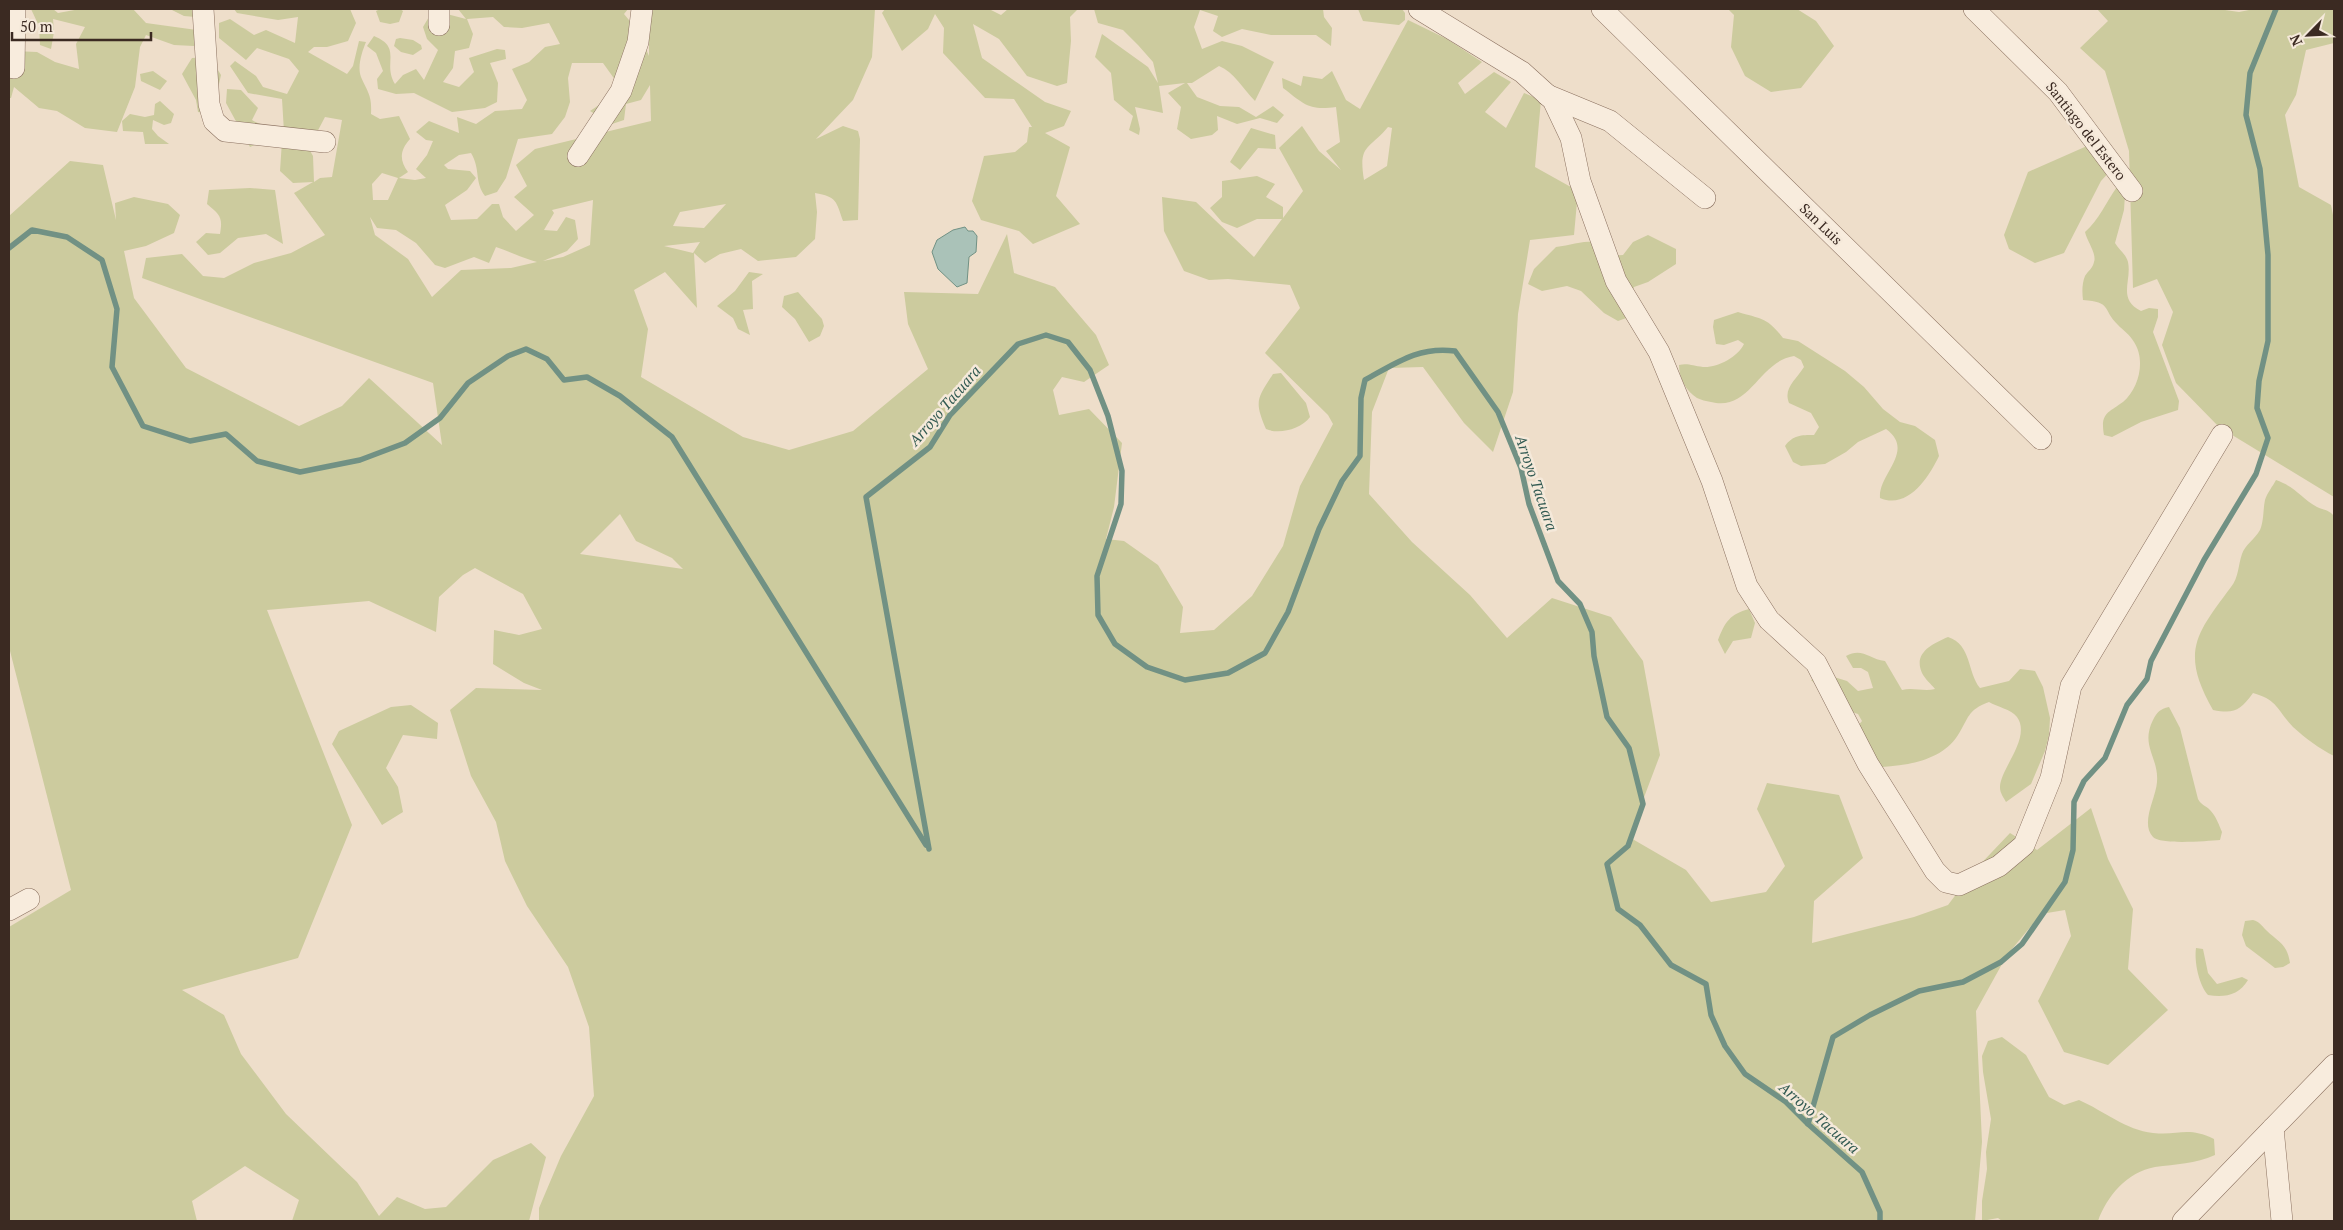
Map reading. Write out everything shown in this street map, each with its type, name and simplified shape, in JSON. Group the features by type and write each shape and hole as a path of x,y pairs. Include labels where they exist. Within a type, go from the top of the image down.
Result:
{"street":[{"path":"14,68 15,9"},
{"path":"203,9 209,104 214,121 226,131 325,142"},
{"path":"578,156 622,92 638,42 642,9"},
{"path":"1419,9 1522,72 1553,100 1571,138 1580,181 1616,281 1659,352 1708,471 1747,586 1769,620 1816,663 1868,764 1935,871 1946,882 1959,885 1991,870 1999,866 2024,845 2051,778 2071,686 2222,435"},
{"name":"San Luis","path":"1602,9 2041,439"},
{"name":"Santiago del Estero","path":"1974,9 2058,92 2132,191"},
{"path":"1547,95 1610,121 1705,198"},
{"path":"9,910 29,899"},
{"path":"2183,1221 2334,1065"},
{"path":"2273,1128 2282,1221"}],"green space":[{"path":"31,9 53,9 58,13 80,9 133,9 146,23 204,31 194,46 174,45 146,35 140,47 135,87 117,132 85,128 57,111 39,108 14,87 11,98 9,98 9,58 14,51 37,52 55,62 79,69 76,44 85,27 53,19 54,32 51,49 40,45 39,26"},
{"path":"170,9 205,9 207,18 184,16"},
{"path":"234,9 350,9 356,23 348,41 327,47 314,47 308,52 347,74 353,66 359,41 366,42 360,68 361,77 370,98 371,114 380,119 399,116 410,139 404,147 402,155 403,163 408,172 399,178 415,180 426,178 416,169 427,155 433,141 426,140 416,132 429,121 459,133 457,117 476,124 495,111 522,109 527,100 512,69 529,62 545,47 560,44 549,23 522,28 504,27 493,17 467,19 473,34 469,48 455,51 453,68 443,82 459,87 474,72 469,58 497,49 505,50 506,59 490,63 498,83 497,102 485,108 452,112 414,93 396,94 378,89 377,79 383,71 376,53 367,46 374,36 388,46 390,51 390,69 395,84 403,75 416,69 424,80 438,50 427,39 423,27 430,15 443,13 466,19 458,9 628,9 624,14 638,31 649,56 649,12 653,9 875,9 872,57 853,100 816,139 843,126 858,131 860,139 858,220 843,221 839,209 832,198 815,193 817,212 815,239 796,257 758,261 741,249 720,254 705,263 694,253 697,308 665,272 634,290 648,329 641,377 743,437 789,450 853,431 928,369 908,324 904,292 978,294 1007,234 1014,273 1055,287 1096,335 1109,365 1084,382 1062,377 1053,390 1059,415 1089,409 1122,443 1114,507 1106,539 1124,541 1158,565 1183,607 1180,633 1214,630 1252,596 1283,546 1300,486 1333,424 1328,415 1265,353 1300,308 1290,285 1228,279 1209,280 1184,271 1164,231 1162,197 1196,202 1254,257 1282,219 1257,219 1237,228 1222,222 1210,208 1222,197 1222,181 1257,176 1275,184 1266,197 1283,207 1283,218 1303,191 1279,148 1302,126 1319,151 1341,170 1326,151 1340,142 1336,107 1319,108 1307,105 1283,88 1282,78 1301,86 1303,76 1322,79 1332,71 1346,100 1360,109 1408,20 1447,39 1482,62 1458,83 1465,94 1494,72 1511,82 1485,112 1506,128 1524,93 1541,100 1535,167 1578,191 1574,235 1530,240 1518,314 1513,392 1493,452 1464,423 1423,367 1389,368 1372,412 1369,494 1412,542 1470,595 1507,638 1552,598 1611,617 1643,661 1660,755 1629,837 1686,870 1711,902 1766,892 1785,866 1757,809 1767,783 1839,795 1863,858 1814,901 1812,943 1914,917 1948,905 1973,872 2010,833 2037,850 2091,808 2108,859 2133,909 2128,969 2168,1010 2108,1065 2064,1052 2038,1001 2071,936 2065,910 2041,914 2007,955 1976,1011 1982,1142 1975,1221 539,1221 539,1208 561,1156 594,1096 589,1027 568,967 527,906 505,861 496,822 471,776 450,710 476,688 542,690 524,683 493,664 494,630 519,635 542,629 523,594 475,568 463,575 439,597 436,632 369,601 267,610 352,825 298,958 182,990 224,1015 241,1054 286,1114 357,1182 379,1216 397,1197 425,1209 446,1207 493,1160 531,1143 546,1157 529,1221 292,1221 299,1200 245,1166 192,1201 197,1221 9,1221 9,927 71,890 9,647 9,216 70,161 103,165 116,220 115,203 134,197 168,204 180,215 174,233 146,246 124,251 134,298 186,368 299,426 342,406 369,378 442,445 433,383 142,278 146,258 182,254 203,276 224,278 254,263 291,253 325,235 294,193 313,182 293,183 280,171 282,141 275,136 250,147 226,103 227,89 241,90 258,108 252,120 284,132 282,99 248,93 230,66 235,61 256,76 263,87 287,94 299,71 289,59 257,48 246,60 219,38 219,23 230,19 254,35 266,30 295,43 298,17 278,20 237,13","holes":["572,63 603,63 618,84 605,101 590,111 612,124 624,120 626,104 641,100 650,85 651,121 535,149 516,165 527,186 514,197 534,215 516,231 503,217 499,204 492,204 477,219 451,220 445,205 467,190 476,178 470,171 448,169 444,165 459,155 471,153 485,196 497,192 506,178 518,139 552,134 565,117 570,102 568,78","325,117 342,120 332,177 320,178 314,182 313,156 305,142 315,136","1388,127 1392,128 1387,166 1364,180 1363,160 1367,149","382,173 398,178 388,200 373,200 372,184","593,200 590,245 563,257 543,261 567,251 578,239 575,220 566,217 557,231 544,230 554,213 552,210","726,204 704,228 673,226 680,212","370,217 377,228 396,230 416,243 435,265 445,268 474,257 489,263 496,247 537,262 511,268 461,270 432,297 408,259 375,235","700,242 693,253 664,246","620,514 636,541 672,558 683,569 580,554"]},
{"path":"380,9 400,9 403,11 399,22 390,24 380,22 376,11"},
{"path":"885,9 989,9 1001,15 1008,9 1078,9 1070,17 1071,41 1067,83 1057,86 1027,76 999,39 973,24 982,58 1045,102 1071,111 1064,126 1045,133 1070,147 1056,196 1080,224 1033,244 1019,231 981,220 972,201 984,156 1015,152 1027,142 1029,127 1032,127 1014,99 985,98 943,53 944,28 935,14 928,29 902,51 882,13"},
{"path":"1094,9 1323,9 1324,17 1332,28 1331,46 1316,35 1271,35 1242,29 1222,37 1213,31 1218,16 1200,10 1194,27 1202,49 1222,41 1242,46 1274,62 1255,101 1234,77 1219,66 1192,83 1187,83 1197,97 1220,106 1239,107 1256,117 1273,106 1284,115 1277,123 1260,118 1237,124 1217,116 1218,130 1212,135 1191,139 1177,129 1181,107 1168,93 1185,83 1159,86 1163,113 1135,107 1140,129 1139,135 1129,130 1133,116 1114,100 1111,73 1095,57 1102,34 1148,67 1158,83 1153,62 1123,30 1098,23"},
{"path":"1358,9 1402,9 1405,13 1405,20 1399,25 1363,21"},
{"path":"1728,9 1797,9 1816,21 1834,46 1801,88 1771,92 1745,76 1731,47 1734,15"},
{"path":"2097,9 2218,9 2239,12 2254,9 2334,9 2334,43 2306,50 2296,95 2285,115 2299,187 2331,205 2334,220 2334,497 2219,427 2176,383 2162,345 2173,312 2157,279 2133,288 2129,151 2105,71 2080,48 2108,21"},
{"path":"396,39 413,40 421,45 422,49 413,55 401,52 394,46"},
{"path":"210,57 221,75 212,115 198,112 196,100 182,74 192,58"},
{"path":"153,71 167,81 160,90 141,81 140,74"},
{"path":"160,101 174,114 171,123 164,125 153,120 152,129 169,144 145,144 143,132 123,131 122,121 130,114 145,117 154,115 155,104"},
{"path":"1251,128 1275,135 1276,149 1258,148 1240,170 1230,162"},
{"path":"2087,146 2121,159 2101,181 2064,253 2035,263 2009,249 2004,235 2028,172"},
{"path":"2117,187 2125,195 2124,210 2115,243 2128,262 2127,295 2129,301 2141,311 2149,308 2158,309 2158,317 2153,332 2179,401 2178,410 2141,422 2112,437 2104,435 2104,418 2109,411 2123,402 2133,390 2139,374 2140,357 2132,339 2118,325 2105,307 2098,302 2083,300 2082,291 2085,276 2093,266 2095,259 2085,232"},
{"path":"250,188 275,190 283,244 266,234 238,238 220,253 208,255 196,242 206,233 220,234 221,224 218,214 207,204 209,190"},
{"path":"1648,235 1676,249 1676,264 1648,282 1634,287 1627,301 1632,316 1618,321 1604,313 1581,291 1567,286 1542,291 1528,284 1534,269 1556,247 1584,242 1601,242 1608,256 1623,255 1633,242"},
{"path":"749,272 763,274 752,281 753,309 743,310 750,335 738,329 733,318 717,306 735,291"},
{"path":"798,292 822,319 824,326 820,336 809,342 795,319 782,307 784,296"},
{"path":"1738,312 1768,322 1783,338 1798,341 1845,371 1864,387 1883,409 1900,422 1915,426 1935,440 1939,456 1923,482 1908,496 1900,499 1890,501 1880,498 1884,480 1897,454 1894,437 1886,429 1858,442 1846,452 1825,464 1801,466 1793,462 1785,446 1798,436 1814,435 1819,427 1811,413 1789,403 1789,388 1804,367 1801,360 1794,356 1782,360 1772,367 1736,400 1724,403 1711,402 1697,398 1690,392 1682,379 1679,365 1714,366 1721,364 1737,353 1744,344 1738,340 1724,345 1716,344 1713,327 1714,320"},
{"path":"1281,373 1306,403 1310,417 1296,428 1271,431 1266,429 1262,420 1259,400 1263,389 1273,374"},
{"path":"2276,480 2294,489 2311,504 2328,511 2334,516 2334,756 2302,735 2272,702 2261,696 2253,693 2236,710 2226,712 2213,710 2197,673 2196,644 2201,631 2234,583 2243,551 2260,530 2265,500"},
{"path":"1749,609 1755,623 1751,638 1733,641 1725,654 1718,640 1723,628 1737,613"},
{"path":"1948,637 1956,641 1965,652 1980,688 2009,681 2020,669 2035,671 2043,687 2050,718 2049,735 2045,751 2031,784 2006,802 2000,790 2001,781 2021,734 2021,725 2017,717 2011,712 1989,702 1972,711 1958,735 1934,756 1914,763 1882,767 1852,733 1862,721 1858,714 1843,709 1811,680 1824,674 1847,681 1858,691 1873,688 1868,672 1861,668 1853,668 1846,656 1861,653 1885,661 1902,690 1935,689 1922,673 1920,660 1930,646"},
{"path":"411,705 438,723 437,739 403,735 386,768 398,787 403,812 382,825 332,744 339,731 391,707"},
{"path":"2169,707 2180,728 2198,799 2216,818 2222,832 2220,840 2165,841 2153,837 2149,831 2148,818 2156,788 2157,773 2148,737 2157,713"},
{"path":"2253,920 2259,923 2284,947 2289,956 2290,963 2283,967 2275,968 2246,946 2242,935 2245,921"},
{"path":"2196,948 2203,949 2208,973 2217,984 2242,977 2248,980 2236,992 2226,996 2208,995 2198,973"},
{"path":"2002,1037 2026,1055 2049,1097 2064,1105 2079,1100 2124,1124 2143,1131 2162,1134 2190,1132 2205,1135 2214,1139 2215,1155 2193,1162 2155,1167 2136,1174 2119,1186 2107,1203 2098,1221 2002,1221 1998,1218 1982,1221 1982,1201 1987,1169 1986,1152 1991,1119 1982,1056 1988,1041"}],"shaded area":[{"path":"965,227 968,231 973,231 977,236 976,252 969,257 967,283 957,287 938,269 932,252 937,240 953,230"}],"waterway":[{"path":"1808,1124 1833,1037 1870,1015 1919,991 1963,982 2001,962 2022,944 2065,882 2073,850 2074,802 2084,781 2105,758 2127,705 2147,679 2151,661 2204,560 2256,474 2268,438 2257,408 2259,381 2268,341 2268,255 2260,169 2246,115 2250,73 2276,9"},
{"name":"Arroyo Tacuara","path":"9,248 32,230 67,237 102,260 117,309 112,367 143,426 190,441 226,434 257,461 300,472 360,460 405,443 440,418 468,383 508,356 526,349 547,359 564,380 587,377 620,396 672,437 926,845"},
{"name":"Arroyo Tacuara","path":"929,849 866,497 930,447 950,415 1018,344 1046,335 1068,342 1090,370 1108,416 1122,471 1121,504 1097,576 1098,615 1115,644 1147,667 1185,680 1228,673 1265,653 1288,612 1319,529 1342,481 1360,456 1361,398 1365,380 1419,353 1442,350 1455,351 1498,412 1521,468 1529,504 1558,581 1580,604 1592,632 1594,656 1607,717 1629,748 1643,804 1628,846 1607,864 1618,909 1640,925 1671,965 1706,984 1711,1015 1725,1046 1745,1074 1786,1102 1862,1172 1880,1212 1880,1221"}]}
